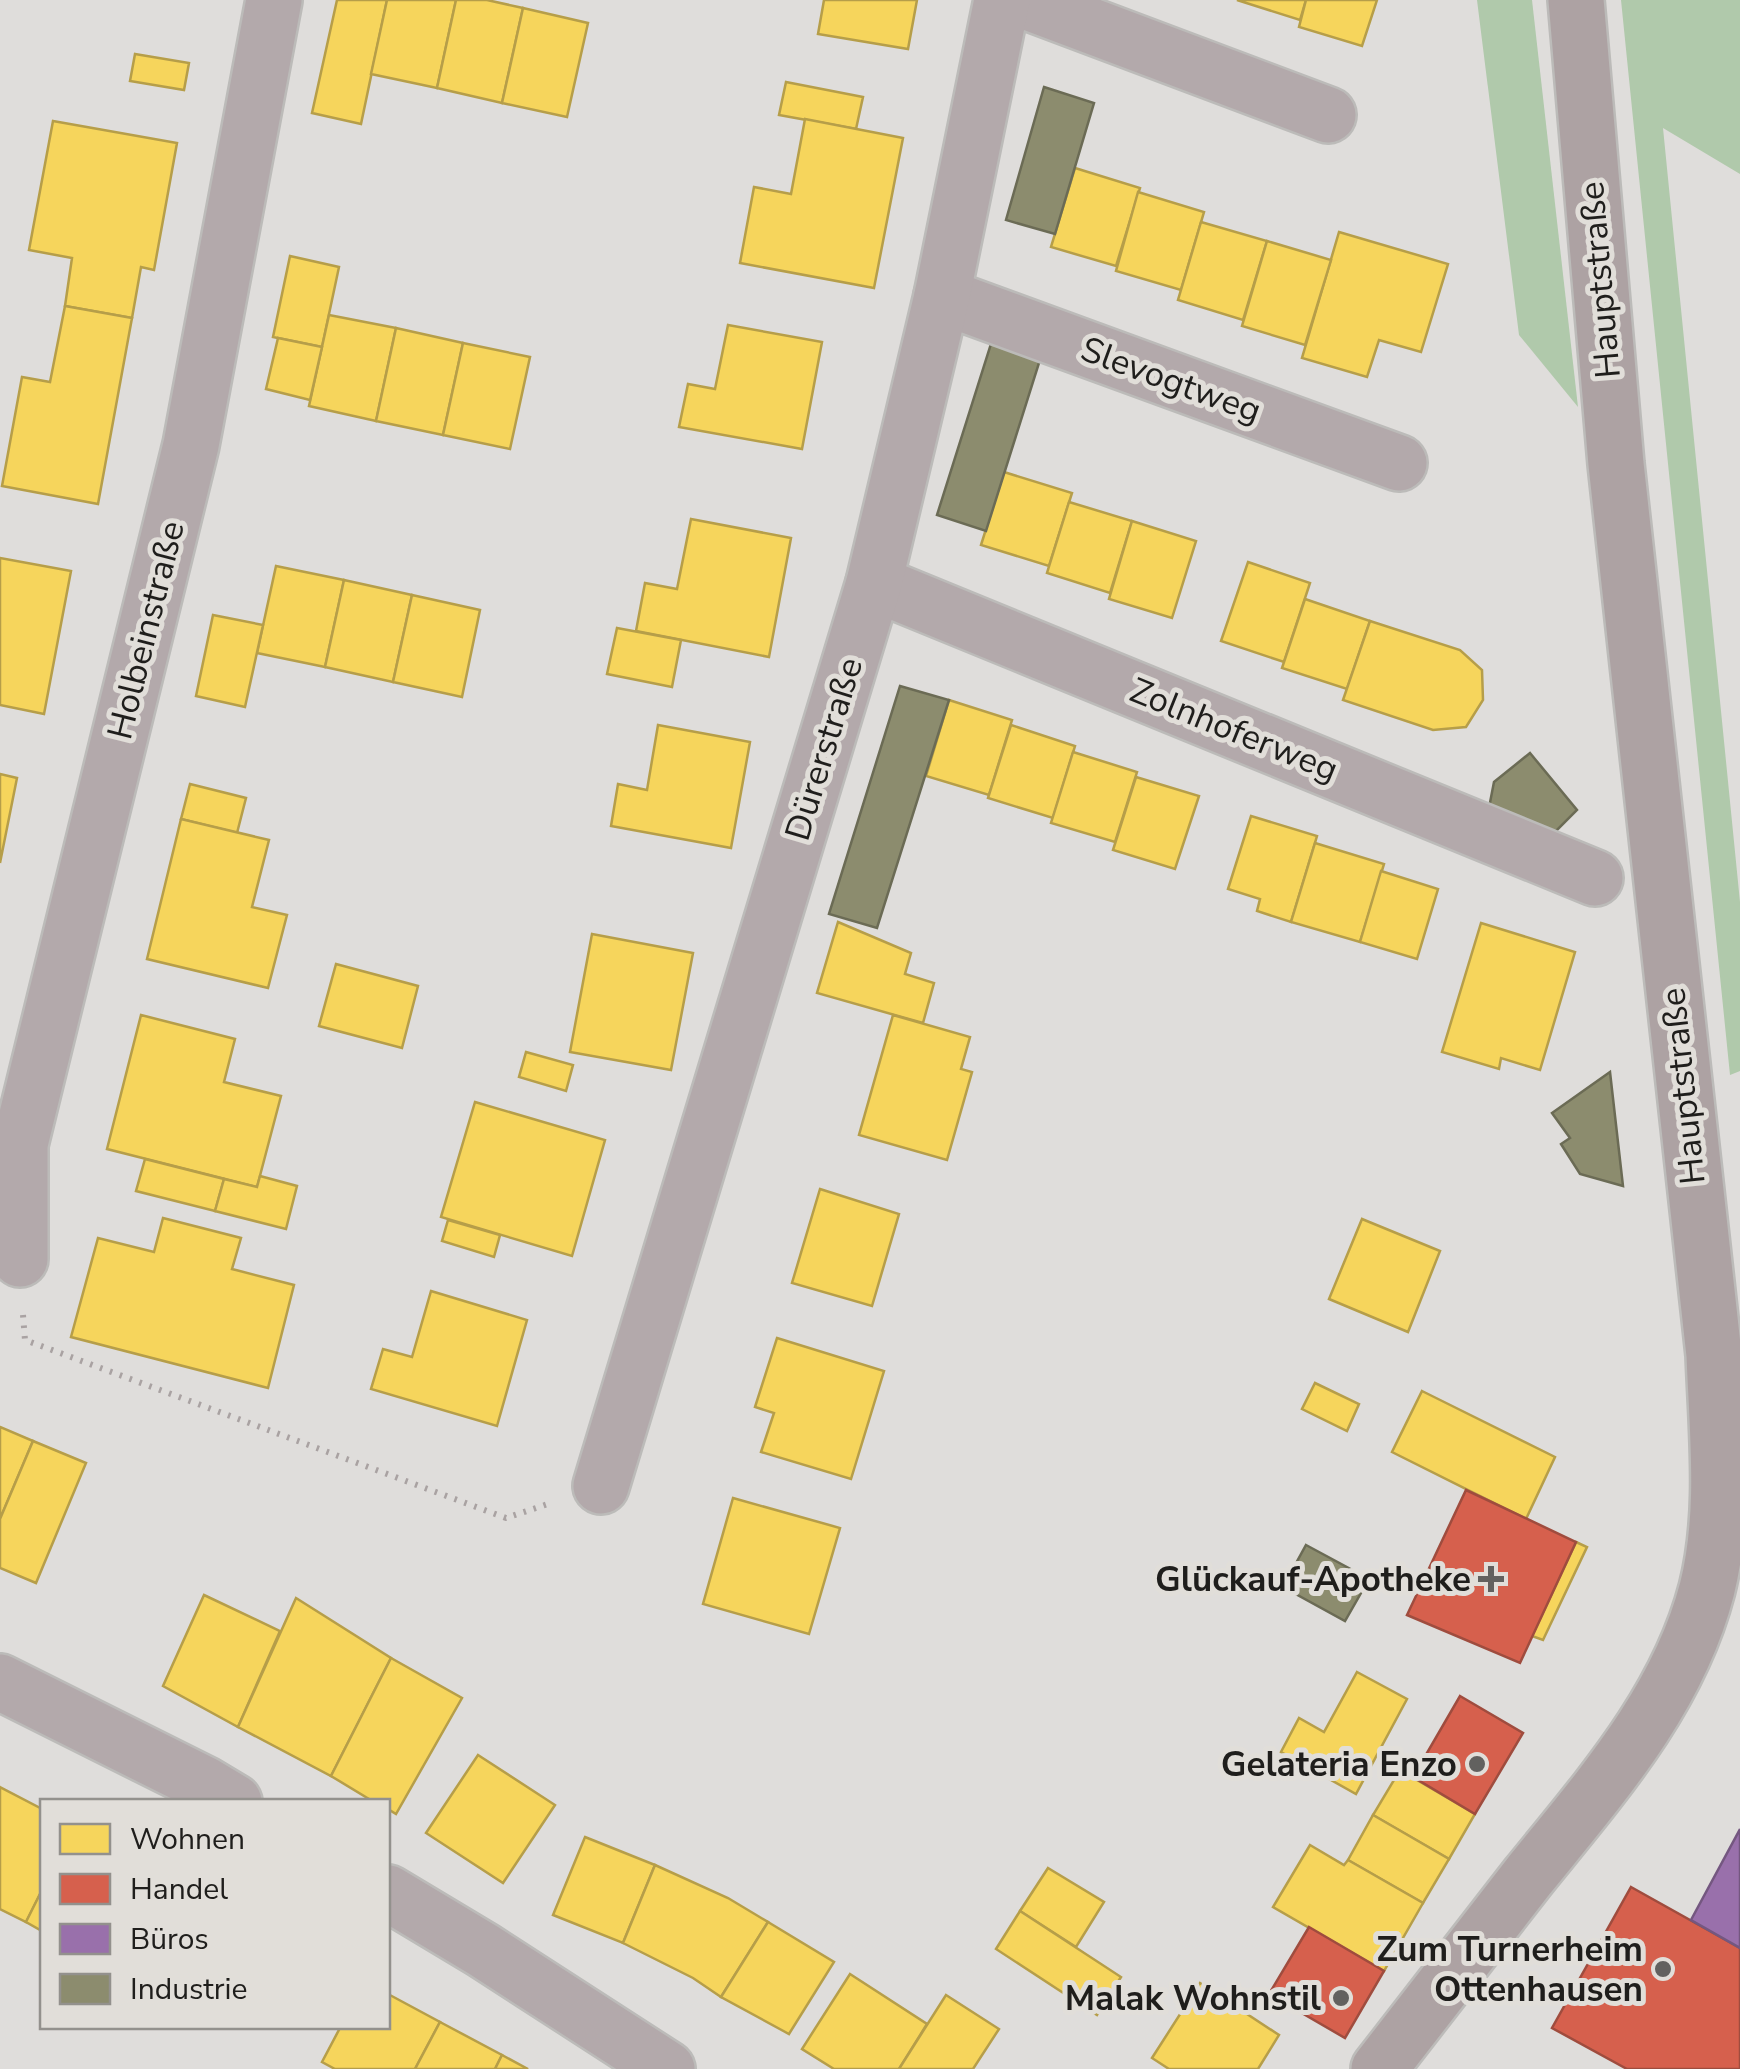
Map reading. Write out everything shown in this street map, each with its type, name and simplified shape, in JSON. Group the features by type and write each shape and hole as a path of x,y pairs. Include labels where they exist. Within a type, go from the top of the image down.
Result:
{"main road":[{"name":"Hauptstraße","path":"1379,2069 1606,1779 1655,1710 1697,1624 1730,1484 1616,464 1576,0"}],"street":[{"name":"Holbeinstraße","path":"20,1258 20,1144 191,445 274,0"},
{"name":"Dürerstraße","path":"602,1486 874,583 942,296 1002,0"},
{"path":"1022,0 1328,114"},
{"name":"Slevogtweg","path":"942,296 1400,464"},
{"name":"Zolnhoferweg","path":"874,583 1595,878"},
{"path":"0,1682 229,1799"},
{"path":"390,1894 666,2069"}],"path":[{"path":"25,1340 506,1518"}],"green space":[{"path":"1477,0 1532,0 1578,407 1519,335"},
{"path":"1621,0 1740,0 1740,174 1663,128 1740,902 1740,1071 1730,1075"}],"building: Wohnen":[{"path":"337,0 387,0 361,124 312,113"},
{"path":"387,0 456,0 437,88 371,74"},
{"path":"456,0 487,0 523,8 502,103 437,88"},
{"path":"824,0 917,0 908,49 818,34"},
{"path":"1237,0 1306,0 1300,20"},
{"path":"1306,0 1377,0 1362,46 1299,27"},
{"path":"523,8 588,23 567,117 502,103"},
{"path":"135,54 189,63 184,90 130,81"},
{"path":"786,82 863,97 856,129 779,115"},
{"path":"805,119 903,138 874,288 740,263 754,187 791,194"},
{"path":"53,121 177,143 154,270 141,267 132,318 65,306 72,258 29,250"},
{"path":"1075,168 1140,188 1116,266 1051,247"},
{"path":"1138,192 1204,212 1181,290 1116,271"},
{"path":"1201,222 1267,241 1243,320 1178,300"},
{"path":"1339,232 1448,264 1421,352 1379,340 1367,377 1302,358"},
{"path":"1267,241 1331,260 1305,345 1242,326"},
{"path":"290,256 339,267 322,347 273,337"},
{"path":"65,306 132,318 98,504 2,486 22,377 50,382"},
{"path":"329,315 396,328 376,421 309,406"},
{"path":"728,325 822,342 802,449 679,427 688,384 715,389"},
{"path":"396,328 463,343 443,435 376,421"},
{"path":"278,338 322,347 310,400 266,389"},
{"path":"463,343 530,357 510,449 443,435"},
{"path":"1004,472 1072,493 1049,566 981,545"},
{"path":"1069,502 1132,521 1110,593 1047,573"},
{"path":"691,519 791,538 769,657 636,631 645,583 677,589"},
{"path":"1132,521 1196,541 1172,618 1109,599"},
{"path":"0,558 71,571 44,714 0,705"},
{"path":"1248,562 1310,583 1284,662 1221,641"},
{"path":"276,566 344,580 325,667 257,653"},
{"path":"344,580 412,595 393,682 325,667"},
{"path":"412,595 480,610 462,697 393,682"},
{"path":"1305,599 1370,621 1347,689 1282,668"},
{"path":"213,615 263,625 245,707 196,696"},
{"path":"1370,621 1460,650 1482,670 1483,700 1466,727 1433,730 1343,700"},
{"path":"617,628 681,640 672,687 607,674"},
{"path":"949,700 1012,720 989,795 926,776"},
{"path":"658,725 750,742 731,848 611,826 618,784 647,790"},
{"path":"1011,725 1075,746 1053,818 988,798"},
{"path":"1073,752 1137,772 1115,842 1051,823"},
{"path":"0,774 17,778 0,863"},
{"path":"1136,777 1199,796 1175,869 1113,850"},
{"path":"190,784 246,798 237,833 181,819"},
{"path":"1251,816 1317,836 1291,922 1257,911 1260,899 1228,889"},
{"path":"181,819 269,840 252,907 287,915 268,988 147,959"},
{"path":"1315,843 1384,864 1360,942 1291,922"},
{"path":"1381,871 1438,889 1417,959 1360,942"},
{"path":"838,922 911,953 905,974 934,983 923,1023 817,993"},
{"path":"1481,923 1575,952 1540,1070 1501,1058 1499,1069 1442,1052"},
{"path":"592,934 693,953 671,1070 570,1052"},
{"path":"336,964 418,986 402,1048 319,1026"},
{"path":"141,1015 235,1039 224,1082 281,1096 257,1187 107,1149"},
{"path":"893,1015 970,1037 961,1069 972,1072 947,1160 859,1135"},
{"path":"526,1052 573,1065 566,1091 519,1077"},
{"path":"475,1102 605,1140 572,1256 441,1217"},
{"path":"145,1159 224,1179 215,1211 136,1191"},
{"path":"260,1176 297,1186 286,1229 215,1211 224,1179 257,1187"},
{"path":"820,1189 899,1214 872,1306 792,1283"},
{"path":"163,1218 241,1238 232,1269 294,1285 268,1388 71,1337 98,1238 154,1252"},
{"path":"1362,1219 1440,1251 1408,1332 1329,1299"},
{"path":"448,1220 500,1235 494,1257 442,1241"},
{"path":"431,1291 527,1320 497,1426 371,1389 383,1349 412,1357"},
{"path":"777,1338 884,1371 851,1479 761,1452 774,1413 755,1407"},
{"path":"1315,1383 1359,1404 1347,1431 1302,1409"},
{"path":"1422,1391 1555,1457 1526,1519 1392,1452"},
{"path":"0,1427 33,1441 0,1519"},
{"path":"33,1441 86,1463 36,1583 0,1568 0,1519"},
{"path":"733,1498 840,1528 809,1634 703,1604"},
{"path":"1576,1542 1587,1547 1543,1640 1532,1636"},
{"path":"204,1595 280,1631 238,1727 163,1686"},
{"path":"296,1598 391,1658 331,1776 238,1727"},
{"path":"391,1658 462,1698 396,1814 390,1810 390,1799 369,1799 331,1776"},
{"path":"1357,1672 1407,1699 1356,1794 1281,1752 1299,1718 1324,1732"},
{"path":"478,1755 555,1805 503,1883 426,1833"},
{"path":"1400,1770 1475,1814 1449,1859 1373,1815"},
{"path":"0,1787 40,1808 40,1894 26,1922 0,1909"},
{"path":"1373,1815 1449,1859 1423,1903 1348,1860"},
{"path":"585,1837 655,1865 623,1943 553,1915"},
{"path":"1310,1845 1344,1865 1348,1860 1423,1903 1384,1971 1273,1907"},
{"path":"655,1865 728,1898 768,1922 721,1997 693,1978 623,1943"},
{"path":"1048,1868 1104,1902 1076,1947 1020,1911"},
{"path":"40,1894 40,1930 26,1922"},
{"path":"1020,1911 1121,1977 1097,2015 996,1949"},
{"path":"768,1922 834,1962 789,2034 721,1997"},
{"path":"850,1974 927,2024 899,2069 834,2069 802,2049"},
{"path":"1200,1983 1279,2035 1258,2069 1169,2069 1152,2058"},
{"path":"390,1995 440,2022 415,2069 335,2069 322,2062 339,2029 390,2029"},
{"path":"946,1995 999,2029 973,2069 899,2069"},
{"path":"440,2022 502,2055 495,2069 415,2069"},
{"path":"502,2055 528,2069 495,2069"}],"building: Handel":[{"name":"Glückauf-Apotheke","path":"1466,1490 1576,1542 1520,1663 1407,1615"},
{"path":"1460,1696 1523,1733 1475,1814 1413,1777"},
{"name":"Zum Turnerheim Ottenhausen","path":"1631,1887 1740,1948 1740,2069 1627,2069 1552,2028"},
{"path":"1309,1927 1384,1971 1345,2038 1269,1994"}],"building: Büros":[{"path":"1740,1829 1740,1948 1691,1920"}],"building: Industrie":[{"path":"1044,87 1094,103 1055,234 1006,220"},
{"path":"995,331 1044,347 986,531 937,515"},
{"path":"900,686 949,700 877,928 829,914"},
{"path":"1530,753 1577,810 1544,843 1487,818 1494,782"},
{"path":"1610,1072 1623,1186 1580,1174 1561,1144 1570,1138 1552,1113"},
{"path":"1306,1545 1369,1579 1345,1621 1283,1587"}],"place":[{"name":"Glückauf-Apotheke","path":"1491,1579"},
{"name":"Gelateria Enzo","path":"1477,1764"},
{"name":"Zum Turnerheim Ottenhausen","path":"1663,1969"},
{"name":"Malak Wohnstil","path":"1341,1998"}]}
